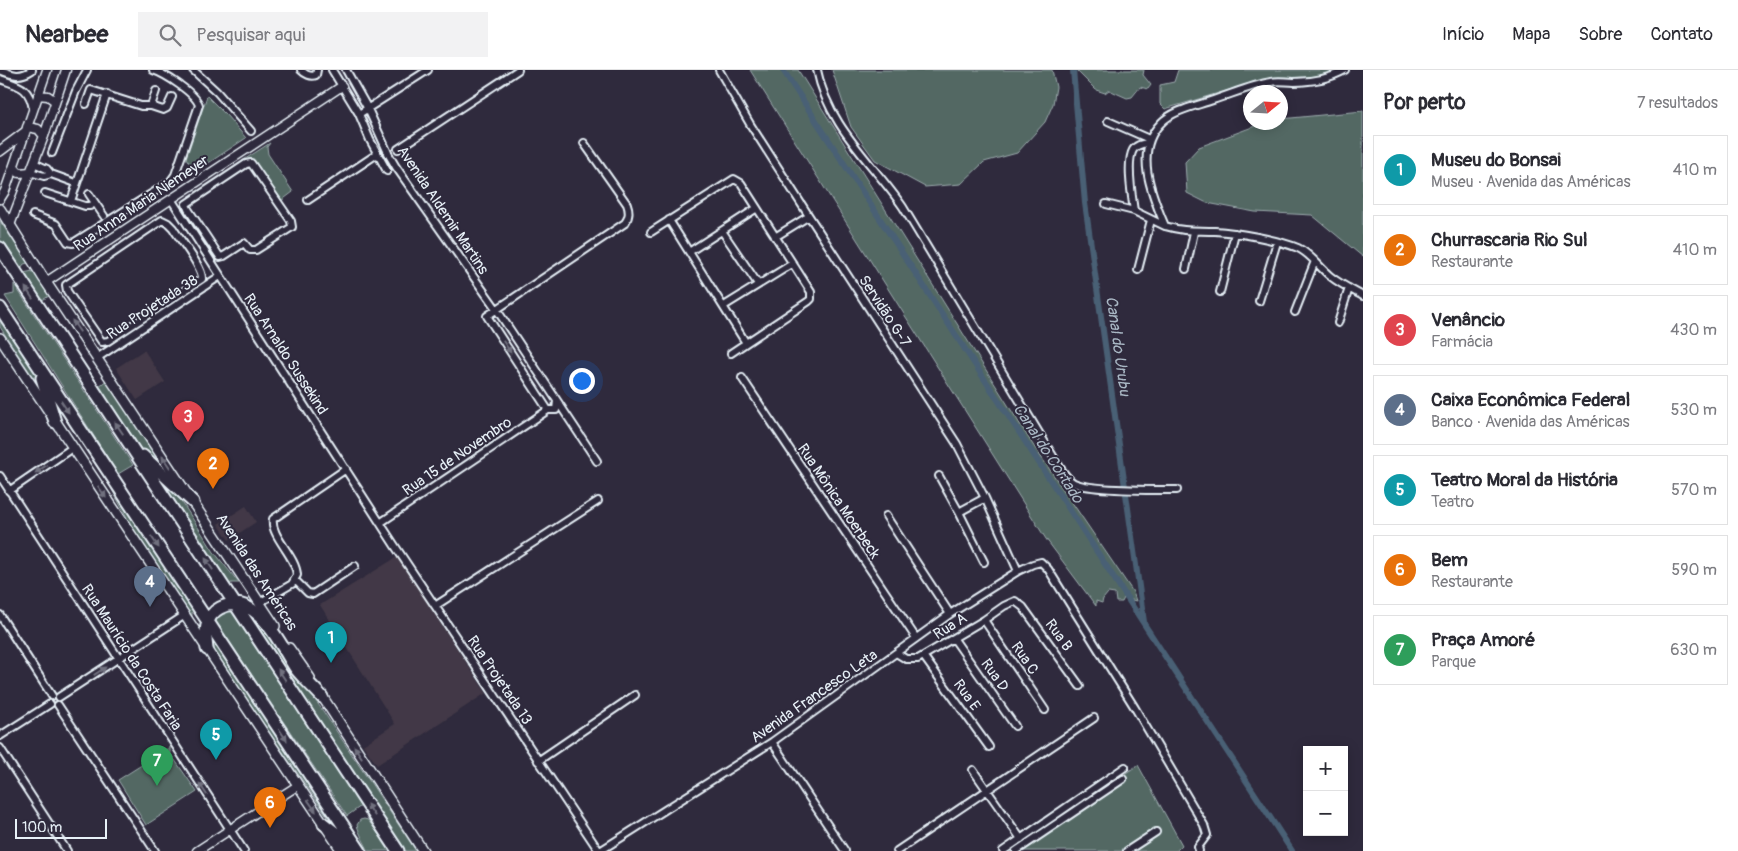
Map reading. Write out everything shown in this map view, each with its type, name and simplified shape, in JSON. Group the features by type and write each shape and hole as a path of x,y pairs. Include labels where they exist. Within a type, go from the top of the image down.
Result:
{"highway":[{"path":"0,248 398,851"},
{"path":"0,308 360,851"},
{"path":"37,364 55,422"},
{"path":"130,444 193,502"},
{"path":"207,649 206,635 208,622 216,610 224,606 247,607 263,618 298,670 322,697"},
{"path":"324,824 338,834 349,851"}],"main road":[{"path":"0,151 26,130"},
{"name":"Avenida das Américas","path":"0,209 46,282 423,851"},
{"path":"0,338 342,851"}],"street":[{"path":"0,70 17,76 32,70"},
{"path":"0,199 14,167 32,108 47,70"},
{"path":"10,225 44,136 66,70"},
{"path":"52,153 76,90 87,70"},
{"path":"33,215 54,222 68,242 73,243 170,182 175,175 199,105 195,98 166,75 154,70"},
{"path":"193,70 217,92 251,131"},
{"path":"301,70 314,76 317,70"},
{"name":"Avenida Aldemir Martins","path":"332,70 359,114 377,154 388,171"},
{"name":"Avenida Aldemir Martins","path":"346,70 368,109 396,167 496,310 597,461"},
{"path":"359,114 428,70"},
{"path":"398,149 518,70"},
{"name":"Servidão G-7","path":"719,70 750,124 957,444 985,498 1018,571"},
{"path":"817,70 827,101 838,124 903,207 1069,480 1075,484 1105,488 1177,490"},
{"path":"1165,226 1150,184 1147,163 1148,141 1161,122 1180,111 1268,82 1308,82 1326,78 1345,70"},
{"path":"0,79 22,87 29,95 32,108"},
{"name":"Rua Anna Maria Niemeyer","path":"46,282 342,86"},
{"path":"86,104 91,90 141,106 151,106 166,110 172,97"},
{"path":"151,106 156,90"},
{"path":"71,201 107,94"},
{"path":"38,95 48,96 55,101"},
{"path":"1108,121 1148,141"},
{"path":"26,130 38,129 44,136"},
{"path":"1134,211 1130,174 1131,157 1136,147 1148,141"},
{"path":"557,401 556,410 548,410 487,316 625,223 628,218 627,204 584,143"},
{"path":"308,200 377,154"},
{"path":"34,163 47,168 51,174"},
{"path":"251,163 291,221 292,227 256,250 250,250 244,243 222,257 215,250 186,204 246,164 251,163"},
{"path":"14,167 19,173 30,172 44,176 51,174 76,183"},
{"path":"651,232 734,179 741,183 811,292 811,299 731,353"},
{"path":"45,193 87,207 95,203"},
{"path":"89,194 104,216"},
{"name":"Rua Arnaldo Sussekind","path":"171,199 380,523"},
{"path":"1106,204 1134,211 1165,226 1194,232 1216,231 1235,234 1277,242 1299,249 1330,276 1363,296"},
{"path":"689,252 757,208"},
{"path":"775,237 809,216"},
{"path":"165,220 180,240 202,273 202,279 108,342 102,342 67,291 67,282 158,222 165,220"},
{"path":"669,220 746,343"},
{"path":"1138,270 1151,220"},
{"path":"722,231 758,284"},
{"path":"180,240 192,232"},
{"path":"1186,269 1194,232"},
{"path":"1220,292 1235,234"},
{"path":"1259,301 1277,242"},
{"path":"207,256 215,250"},
{"path":"1295,312 1315,261"},
{"path":"724,306 792,264"},
{"name":"Rua Projetada 38","path":"97,358 220,276"},
{"path":"1338,323 1349,288"},
{"name":"Rua Mônica Moerbeck","path":"742,378 916,638"},
{"name":"Rua 15 de Novembro","path":"380,523 548,410"},
{"path":"9,491 72,448"},
{"path":"259,603 292,584 297,575 297,569 273,527 273,519 346,469"},
{"name":"Rua Maurício da Costa Faria","path":"0,476 244,851"},
{"path":"940,476 984,562"},
{"path":"959,512 985,498"},
{"path":"435,606 598,501"},
{"path":"886,516 950,614"},
{"name":"Rua Projetada 13","path":"380,523 600,851"},
{"name":"Avenida Francesco Leta","path":"600,851 772,742 950,614 1018,571 1041,562 1048,569 1135,708 1204,825 1207,835 1198,847 1199,851"},
{"path":"295,580 313,594 355,566"},
{"name":"Rua A","path":"896,653 912,660 924,657 1004,606 1015,602"},
{"name":"Rua B","path":"1015,602 1022,607 1080,686"},
{"path":"0,615 60,701 58,705 155,851"},
{"path":"50,704 50,698 119,658 185,615"},
{"name":"Rua C","path":"984,620 1045,710"},
{"name":"Rua D","path":"954,639 1015,726"},
{"name":"Rua E","path":"924,657 989,747"},
{"path":"538,761 635,695"},
{"path":"50,704 58,705"},
{"path":"0,736 50,704"},
{"path":"897,851 1094,718"},
{"path":"772,742 846,851"},
{"path":"0,748 67,851"},
{"path":"1003,851 1125,767"},
{"path":"974,770 1021,839"},
{"path":"1016,851 1026,848 1123,779"},
{"path":"197,851 297,786"},
{"path":"1127,851 1156,832"}],"shaded area":[{"path":"144,350 165,382 137,400 116,368"},
{"path":"246,506 256,522 229,540 218,524"},
{"path":"397,557 486,693 377,765 363,745 395,724 320,605"}],"green space":[{"path":"750,70 798,70 1033,445 1133,592 1136,601 1124,598 1122,602 1116,602 1115,594 1108,593 1102,603 1096,601 1096,606 1046,539"},
{"path":"832,70 1052,70 1056,87 1053,104 1045,122 1017,153 984,162 961,184 925,187 875,160 851,127"},
{"path":"1076,70 1144,70 1143,75 1151,85 1148,89 1140,87 1132,97 1127,98 1109,90 1105,93 1096,90"},
{"path":"1178,70 1337,70 1321,77 1262,80 1165,109 1160,104 1160,85 1174,82"},
{"path":"207,96 246,138 195,172 186,158"},
{"path":"1363,111 1363,257 1312,215 1255,212 1207,203 1187,193 1185,162 1199,147 1244,130 1288,130 1288,118"},
{"path":"270,143 267,147 268,154 293,192 281,201 255,162 249,159 242,161"},
{"path":"0,221 28,263 24,264 21,268 17,268 0,242"},
{"path":"33,271 49,296 39,302 23,277 23,273"},
{"path":"14,284 133,465 118,474 5,296 14,294"},
{"path":"0,315 37,373 39,386 0,327"},
{"path":"107,380 169,477 142,451 126,426 111,410 99,386"},
{"path":"44,381 197,610 192,612 192,619 135,532 111,488 48,393"},
{"path":"147,465 176,493 214,552 239,583 231,583 228,589"},
{"path":"229,608 361,806 347,816 214,619 218,614"},
{"path":"242,609 259,620 323,711 416,851 403,851"},
{"path":"211,631 332,814 343,839 215,653"},
{"path":"170,747 170,753 197,792 146,825 118,780"},
{"path":"1138,765 1182,845 1176,851 1008,851"},
{"path":"360,820 368,820 391,851 369,851 357,825"}],"waterway":[{"name":"Canal do Cortado","path":"783,70 1292,851"},
{"name":"Canal do Urubu","path":"1073,70 1085,203 1144,622"}],"place":[{"name":"Venâncio","path":"188,442"},
{"name":"Churrascaria Rio Sul","path":"213,489"},
{"name":"Caixa Econômica Federal","path":"150,607"},
{"name":"Museu do Bonsai","path":"331,663"},
{"name":"Teatro Moral da História","path":"216,760"},
{"name":"Praça Amoré","path":"157,786"},
{"name":"Bem","path":"270,828"}]}
